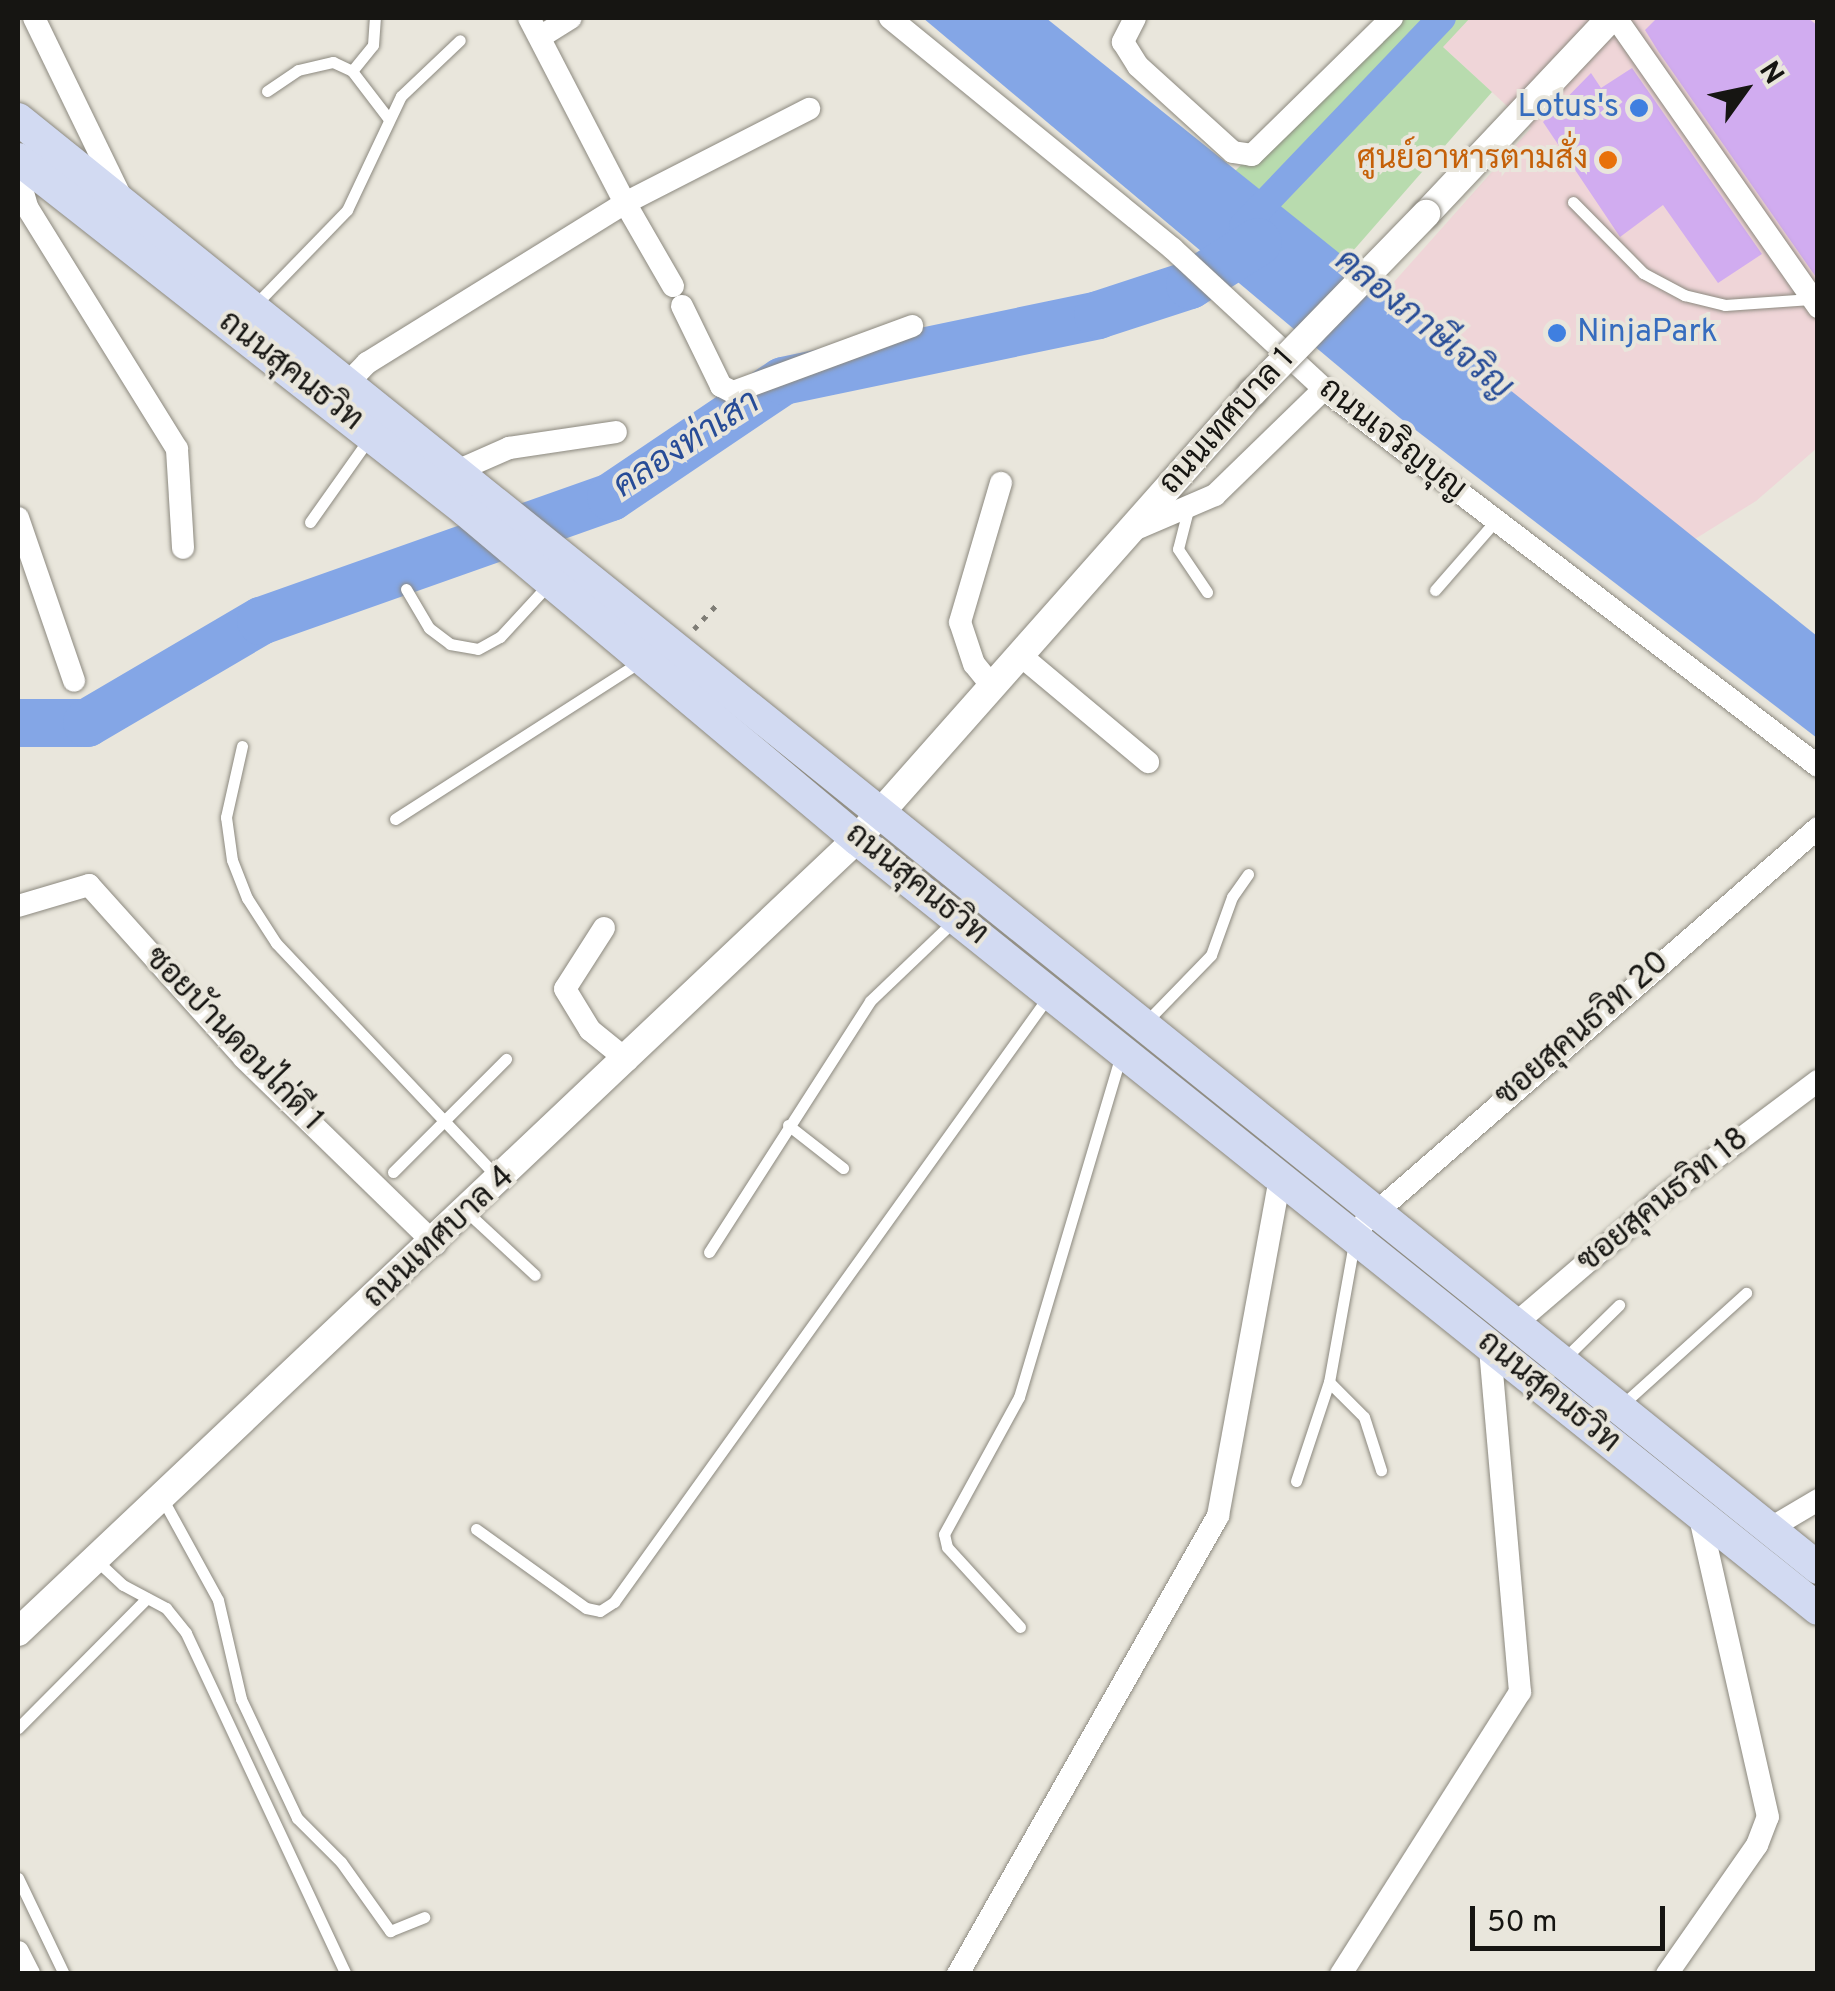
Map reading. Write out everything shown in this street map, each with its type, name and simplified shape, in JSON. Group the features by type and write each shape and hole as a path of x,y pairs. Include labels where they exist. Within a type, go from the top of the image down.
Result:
{"main road":[{"name":"ถนนสุคนธวิท","path":"18,119 34,159 109,206 338,392 459,470 476,502"},
{"name":"ถนนสุคนธวิท","path":"338,392 371,436 476,502 660,660 1502,1335 1698,1514 1818,1609"},
{"name":"ถนนสุคนธวิท","path":"968,907 1050,993 1132,1038 1280,1177 1364,1224"},
{"name":"ถนนสุคนธวิท","path":"1502,1335 1561,1362 1818,1568"}],"street":[{"path":"34,18 109,206"},
{"path":"571,18 534,28 625,204 678,296 721,386 733,392 912,326"},
{"name":"ถนนเจริญบุญ","path":"890,18 1189,265 1324,388 1818,766"},
{"path":"1135,18 1123,42 1138,66 1233,152 1252,155 1392,18"},
{"path":"1614,18 1815,300"},
{"name":"ถนนเทศบาล 1","path":"868,827 1252,393 1614,18"},
{"path":"338,392 418,329 625,204 809,108"},
{"path":"34,159 22,190 27,207 177,449 183,548"},
{"path":"1128,532 1188,510 1234,481 1324,388"},
{"path":"459,470 510,448 616,432"},
{"path":"992,686 974,664 960,622 1002,483"},
{"path":"18,518 74,681"},
{"path":"1020,655 1148,762"},
{"name":"ถนนเทศบาล 4","path":"18,1632 160,1494 435,1244 868,827"},
{"name":"ซอยสุคนธวิท 20","path":"1364,1224 1818,828"},
{"name":"ซอยบัานดอนไก่ดี 1","path":"18,906 90,885 244,1058 435,1244"},
{"path":"604,928 566,988 590,1030 627,1060"},
{"name":"ซอยสุคนธวิท 18","path":"1502,1335 1662,1198 1818,1081"},
{"path":"958,1974 1218,1516 1280,1177"},
{"path":"1341,1974 1520,1692 1502,1335"},
{"path":"1668,1974 1757,1845 1768,1817 1698,1514 1695,1470"},
{"path":"1770,1530 1818,1500"},
{"path":"18,1952 28,1974"}],"lane":[{"path":"352,71 373,46 375,18"},
{"path":"243,316 347,210 388,118 412,84 460,40"},
{"path":"267,91 315,63 352,71 388,118"},
{"path":"1573,202 1643,273 1684,295 1725,304 1815,300"},
{"path":"310,522 371,436"},
{"path":"1188,510 1178,549 1207,592"},
{"path":"1435,590 1496,520"},
{"path":"406,590 430,628 450,644 478,649 500,637 544,564"},
{"path":"395,818 660,660"},
{"path":"242,746 226,817 232,860 247,898 276,943 501,1180"},
{"path":"1020,1626 947,1547 944,1534 1019,1397 1132,1038 1211,955 1232,897 1248,874"},
{"path":"708,1252 870,1001 968,907"},
{"path":"476,1530 586,1608 600,1611 614,1602 1050,993"},
{"path":"392,1172 506,1059"},
{"path":"788,1125 843,1168"},
{"path":"468,1212 535,1275"},
{"path":"1296,1481 1329,1382 1364,1224"},
{"path":"1618,1408 1746,1293"},
{"path":"1561,1362 1619,1306"},
{"path":"1329,1382 1364,1417 1381,1470"},
{"path":"160,1494 218,1600 241,1700 297,1818 341,1862 390,1932 424,1917"},
{"path":"94,1558 146,1598 166,1608 186,1633 346,1974"},
{"path":"18,1728 146,1598"},
{"path":"18,1878 64,1974"}],"path":[{"path":"660,660 719,602"}],"shaded area":[{"path":"1470,18 1817,18 1817,448 1756,501 1695,539 1385,292 1531,128 1442,46"}],"green space":[{"path":"1390,18 1470,18 1443,47 1492,92 1345,260 1234,172"}],"water":[{"name":"คลองภาษีเจริญ","path":"923,18 1046,18 1817,636 1817,738 1400,418"}],"building":[{"path":"1657,18 1808,18 1818,26 1818,280 1645,30"},
{"path":"1632,68 1762,254 1718,283 1663,205 1620,237 1543,122 1591,73 1601,88"}],"waterway":[{"name":"คลองท่าเสา","path":"1243,226 1442,18"},
{"name":"คลองท่าเสา","path":"18,723 87,723 261,621 611,497 783,381 1098,315 1190,285 1258,242"}],"place":[{"name":"Lotus's","path":"1639,108"},
{"name":"ศูนย์อาหารตามสั่ง","path":"1608,160"},
{"name":"NinjaPark","path":"1557,333"}]}
